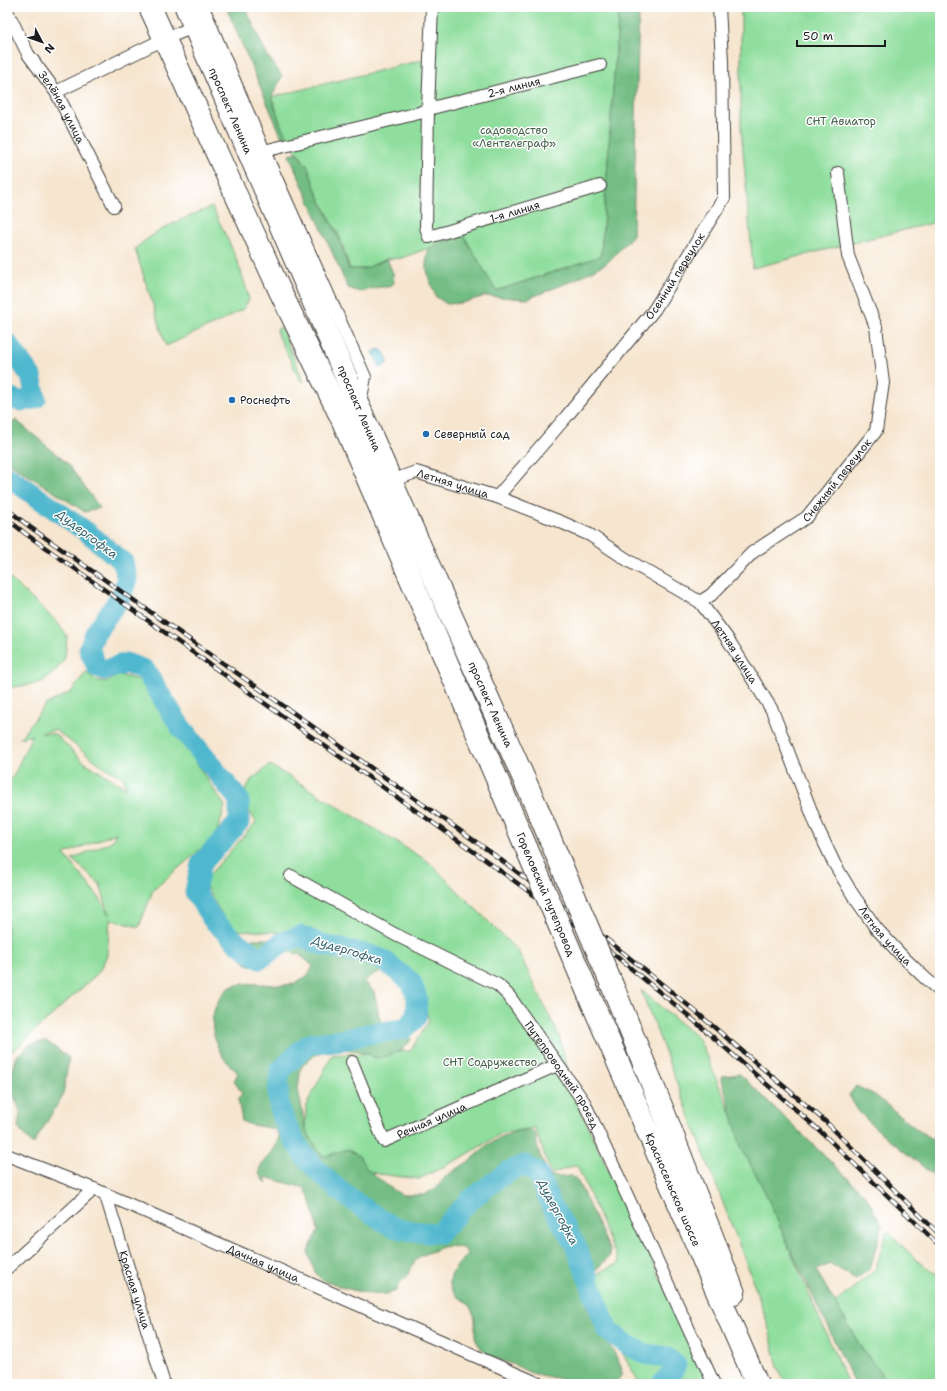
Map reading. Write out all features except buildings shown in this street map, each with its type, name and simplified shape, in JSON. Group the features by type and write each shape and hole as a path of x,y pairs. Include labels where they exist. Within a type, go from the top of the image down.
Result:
{"highway":[{"name":"проспект Ленина","path":"150,7 280,291 342,419 503,793"},
{"name":"проспект Ленина","path":"190,17 391,481 537,808 615,992"},
{"name":"Гореловский путепровод","path":"503,793 589,995"},
{"name":"Красносельское шоссе","path":"615,992 664,1113 748,1330 762,1384"},
{"name":"Красносельское шоссе","path":"589,995 757,1384"}],"street":[{"path":"203,7 264,151 365,376 359,408"},
{"path":"428,109 432,7"},
{"name":"Осенний переулок","path":"497,497 575,406 654,310 724,198 722,61 719,7"},
{"name":"Зелёная улица","path":"7,11 28,54 56,92 114,206"},
{"path":"56,92 164,39 190,17"},
{"name":"2-я линия","path":"264,151 600,66"},
{"name":"1-я линия","path":"428,109 426,227 429,237 600,186"},
{"name":"Снежный переулок","path":"700,602 711,595 753,552 807,517 876,431 883,383 876,327 848,256 838,173"},
{"name":"Летняя улица","path":"391,481 416,472 497,497 561,522 590,535 630,562 700,602 727,638 772,710 818,829 834,863 853,895 876,928 940,991"},
{"name":"Путепроводный проезд","path":"290,876 394,934 498,985 509,996 584,1102 714,1384"},
{"name":"Речная улица","path":"352,1062 384,1141 557,1065"},
{"name":"Дачная улица","path":"7,1155 94,1189 106,1196 539,1384"},
{"path":"7,1268 94,1189"},
{"name":"Красная улица","path":"106,1196 164,1384"}],"green space":[{"path":"226,7 245,7 267,55 282,76 272,97 281,126 289,140 283,140"},
{"name":"садоводство «Лентелеграф»","path":"428,7 619,7 601,256 496,291 463,235 402,258 387,259 364,269 350,269 340,238 317,193 308,167 281,126 272,97 426,59"},
{"path":"619,7 639,7 633,235 607,263 572,281 527,299 485,296 462,303 447,304 436,297 429,279 426,265 428,249 463,234 496,291 601,256"},
{"name":"СНТ Авиатор","path":"741,7 940,7 940,221 753,268 741,128"},
{"path":"296,152 308,167 317,193 339,238 349,269 364,269 387,259 393,273 394,283 390,287 380,287 360,292 348,288 289,155"},
{"path":"212,207 238,264 249,300 243,309 221,321 166,346 135,249 162,229"},
{"path":"281,327 304,382 300,380 278,335 277,329"},
{"path":"16,420 67,463 100,508 85,512 7,461 7,427"},
{"path":"7,576 56,621 67,636 65,658 55,672 40,683 7,688"},
{"path":"86,672 96,680 107,682 119,675 140,680 225,806 216,836 153,890 139,927 110,919 107,955 99,972 13,1051 7,1044 7,784 14,775 32,735 20,738 45,705 71,692","holes":["55,730 100,764 123,778 126,788 84,762 55,734 40,733","116,833 112,841 72,859 100,884 109,915 101,900 64,854"]},
{"name":"СНТ Содружество","path":"270,765 429,862 518,951 559,1036 576,1101 712,1384 640,1384 608,1328 596,1274 619,1263 577,1165 551,1174 535,1128 502,1133 463,1157 419,1179 379,1174 320,1159 305,1132 306,1106 332,1055 410,1051 429,1021 420,988 393,961 365,950 301,933 231,930 203,882 256,822 241,798 251,780"},
{"path":"253,939 298,939 335,947 348,953 383,964 383,971 376,973 364,981 374,992 380,1020 391,1030 406,1034 411,1039 405,1047 396,1053 375,1058 368,1054 344,1049 319,1053 306,1062 301,1068 298,1089 305,1125 307,1132 322,1156 347,1149 359,1156 367,1169 389,1187 402,1195 424,1195 437,1187 446,1176 471,1160 487,1145 516,1131 531,1130 536,1135 538,1150 550,1176 572,1176 578,1182 610,1250 609,1257 584,1282 583,1290 586,1297 588,1311 593,1316 621,1367 622,1374 618,1380 592,1385 576,1384 531,1373 486,1353 476,1340 475,1319 471,1308 456,1295 451,1288 450,1282 453,1272 468,1254 463,1248 449,1246 442,1247 421,1256 415,1261 408,1274 399,1284 396,1291 388,1294 369,1293 345,1288 329,1283 317,1275 308,1252 318,1230 311,1202 305,1188 265,1177 267,1183 262,1179 259,1171 260,1167 272,1152 279,1137 276,1130 268,1127 250,1125 242,1121 238,1099 242,1093 234,1081 238,1073 223,1057 214,1037 213,1016 215,1009 219,999 230,987 244,984 278,985 298,982 307,976 313,966 299,954 288,952 252,966 245,963 236,952 247,941"},
{"path":"641,990 699,1039 848,1384 785,1384 778,1367 768,1325 750,1273"},
{"path":"46,1041 69,1058 63,1095 33,1145 18,1128 20,1111 9,1082 17,1056 29,1045"},
{"path":"740,1074 866,1196 882,1226 870,1269 856,1279 831,1264 816,1270 862,1349 885,1378 884,1384 855,1384 785,1238 765,1192 741,1147 721,1076"},
{"path":"856,1086 875,1095 915,1128 940,1145 940,1181 879,1131 860,1113 849,1095"},
{"path":"887,1231 920,1263 940,1276 940,1384 887,1384 885,1378 862,1349 835,1303 875,1270"}],"water":[{"path":"378,349 382,350 387,357 388,363 381,368 373,352"}],"waterway":[{"name":"Дудергофка","path":"7,343 31,376 36,398 21,401 7,396"},
{"name":"Дудергофка","path":"7,476 87,532 123,562 127,579 122,595 95,633 89,649 97,667 105,670 126,663 145,670 180,726 239,800 239,822 201,864 195,892 213,920 234,940 260,959 283,942 301,936 322,945 366,954 383,960 411,982 417,998 416,1018 404,1029 309,1044 280,1071 278,1092 279,1104 285,1121 303,1153 314,1167 342,1192 391,1226 400,1229 427,1233 439,1233 470,1200 507,1172 525,1165 538,1174 550,1203 575,1244 608,1331 628,1345 645,1354 666,1357 676,1365 662,1384"}],"railway":[{"path":"7,509 30,527 489,851 605,938 695,1011 826,1122 940,1235"},
{"path":"7,519 600,943 690,1017 820,1131 940,1246"}],"place":[{"name":"Роснефть","path":"232,400"},
{"name":"Северный сад","path":"426,434"}]}
